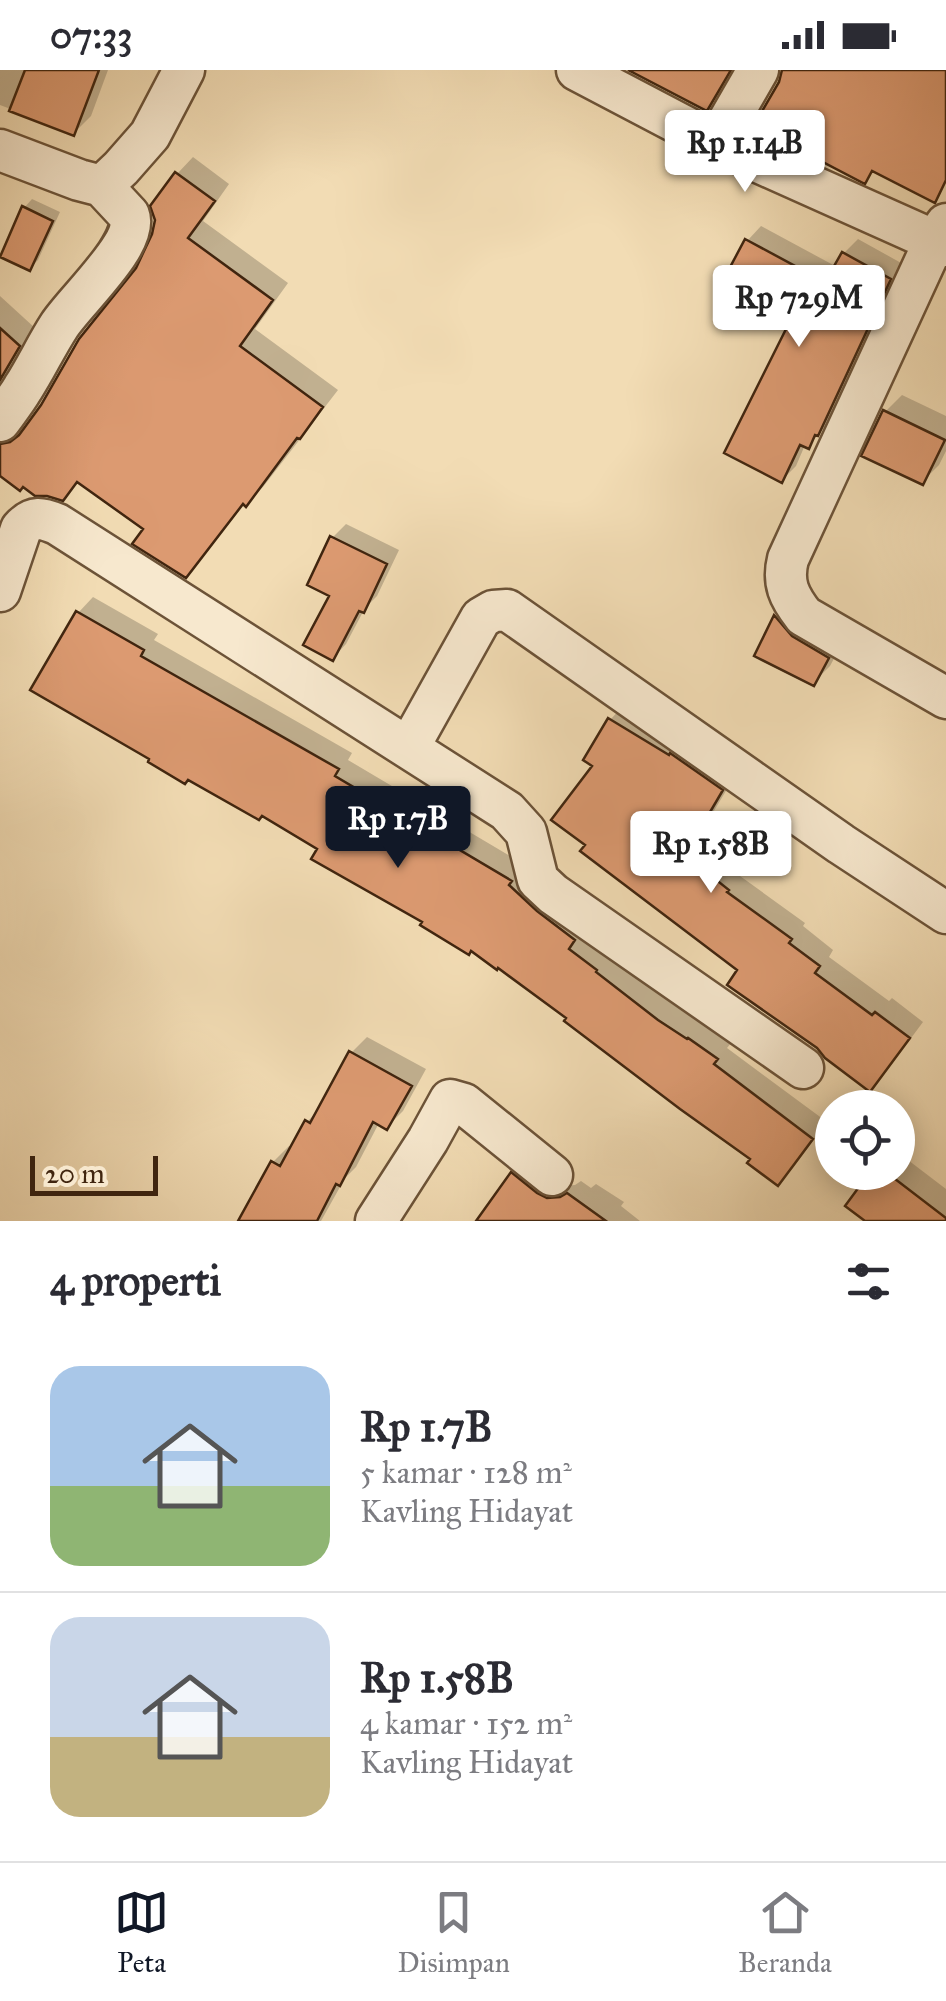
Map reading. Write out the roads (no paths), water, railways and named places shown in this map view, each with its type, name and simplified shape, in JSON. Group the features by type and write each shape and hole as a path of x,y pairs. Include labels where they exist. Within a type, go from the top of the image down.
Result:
{"street":[{"path":"102,186 150,135 184,70"},
{"path":"578,70 716,143 942,237 788,559 786,586 804,616 946,698"},
{"path":"716,143 758,70"},
{"path":"0,150 102,186 132,221 117,254 58,326 0,421"},
{"path":"0,591 21,529 28,521 40,518 57,524 507,810 526,832 538,880 553,894 804,1068"},
{"path":"408,747 482,618 493,611 506,610 946,913"},
{"path":"376,1221 450,1100 464,1104 552,1176"}]}
